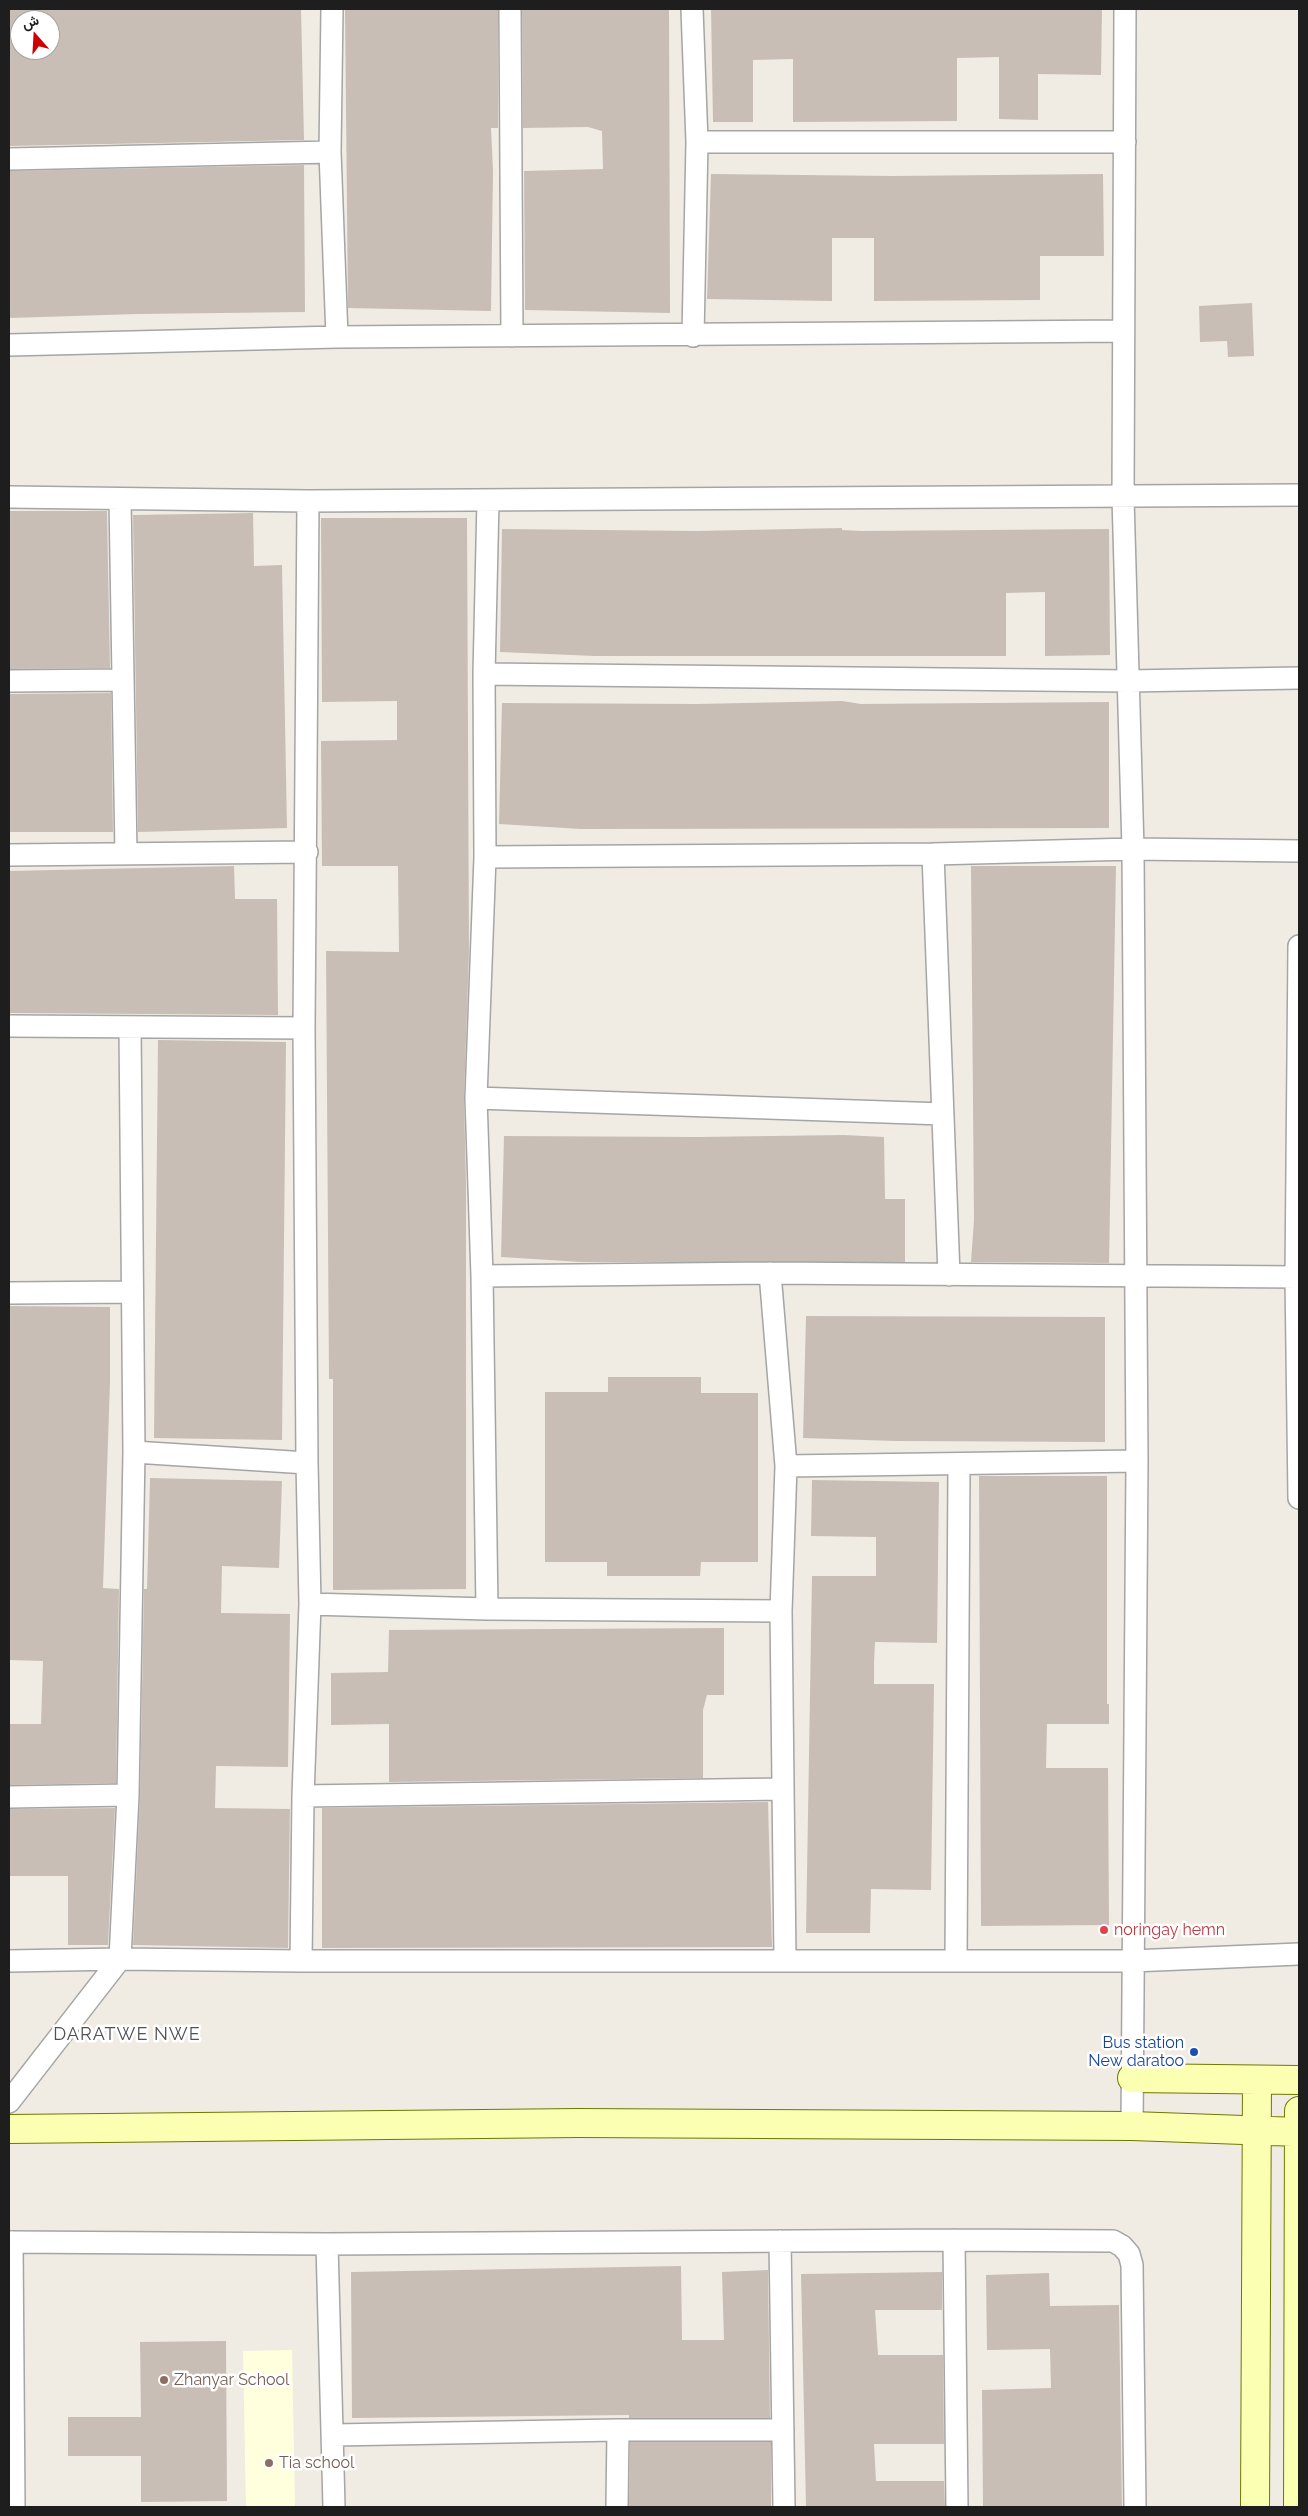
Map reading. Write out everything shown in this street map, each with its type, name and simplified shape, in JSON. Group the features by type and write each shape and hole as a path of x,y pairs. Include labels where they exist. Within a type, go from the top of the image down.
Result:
{"street":[{"path":"332,9 330,152 336,337"},
{"path":"510,9 512,336"},
{"path":"692,9 697,142 693,336"},
{"path":"1125,9 1123,497 1133,849 1137,1461 1132,2126"},
{"path":"697,142 1125,142"},
{"path":"9,159 330,152"},
{"path":"9,345 336,337 693,336 1123,331"},
{"path":"9,497 120,500 488,501 1299,495"},
{"path":"120,500 126,854"},
{"path":"301,1962 303,1796 310,1604 307,1463 304,1028 307,852 308,501"},
{"path":"487,1609 482,1276 476,1098 485,857 484,674 488,501"},
{"path":"484,674 1128,682 1299,678"},
{"path":"9,681 123,680"},
{"path":"485,857 933,854 1133,849 1299,851"},
{"path":"9,855 307,852"},
{"path":"933,854 949,1275"},
{"path":"1299,946 1299,1498"},
{"path":"9,1026 304,1028"},
{"path":"9,2102 120,1959 128,1795 134,1452 130,1027"},
{"path":"476,1098 943,1114"},
{"path":"482,1276 770,1273 1298,1277"},
{"path":"770,1273 786,1466 780,1611 785,1960"},
{"path":"9,1293 131,1292"},
{"path":"134,1452 307,1463"},
{"path":"786,1466 1137,1461"},
{"path":"956,1960 959,1465"},
{"path":"310,1604 487,1609 780,1611"},
{"path":"303,1796 783,1789"},
{"path":"9,1797 128,1795"},
{"path":"9,1961 120,1959 301,1962 1132,1961 1299,1954"},
{"path":"1132,2078 1299,2080"},
{"path":"1255,2507 1256,2129 1258,2081"},
{"path":"9,2129 578,2123 1132,2126 1256,2129 1299,2125 1298,2507"},
{"path":"954,2240 957,2507"},
{"path":"14,2507 10,2242 327,2244 1099,2240 1113,2241 1122,2246 1129,2254 1132,2265 1135,2507"},
{"path":"780,2241 784,2507"},
{"path":"327,2244 334,2436 334,2507"},
{"path":"334,2436 618,2430 783,2430"},
{"path":"617,2507 618,2430"}],"shaded area":[{"name":"Tia school","path":"292,2350 295,2507 246,2507 243,2351"}],"building":[{"path":"9,9 301,9 304,140 9,146"},
{"path":"345,9 498,9 498,128 491,128 493,171 491,311 348,308"},
{"path":"522,9 669,9 670,313 525,310 524,171 603,169 602,131 588,127 523,128"},
{"path":"711,9 1102,9 1101,75 1038,74 1038,120 999,119 999,57 957,58 957,121 793,122 793,59 753,60 753,122 713,122"},
{"path":"304,165 305,312 9,318 9,171"},
{"path":"711,174 893,176 1103,174 1104,256 1040,256 1040,300 874,301 874,238 832,238 832,301 707,299"},
{"path":"1252,303 1254,356 1228,357 1227,341 1200,342 1199,306"},
{"path":"9,511 107,511 110,668 9,669"},
{"path":"253,513 254,566 282,565 287,828 138,832 133,515"},
{"path":"321,518 467,518 469,952 464,1098 466,1182 466,1589 333,1590 333,1379 329,1379 326,951 399,952 398,866 322,866 321,741 397,740 397,701 322,702"},
{"path":"842,528 842,530 861,531 1109,529 1110,655 1045,656 1045,592 1006,593 1006,656 595,656 500,652 502,529 697,531"},
{"path":"111,693 113,832 9,832 9,694"},
{"path":"842,701 861,704 1109,702 1109,828 581,829 499,824 502,703 696,704"},
{"path":"234,866 235,899 277,899 278,1015 9,1013 9,871"},
{"path":"971,866 1116,866 1109,1263 971,1262 974,1220"},
{"path":"158,1040 286,1042 282,1440 154,1438"},
{"path":"844,1135 884,1137 885,1199 905,1199 905,1262 581,1262 501,1257 504,1136 698,1137"},
{"path":"9,1306 110,1307 110,1382 103,1588 119,1589 116,1783 9,1785 9,1724 41,1724 43,1661 9,1660"},
{"path":"806,1316 1105,1317 1105,1442 895,1441 803,1438"},
{"path":"608,1377 701,1377 701,1393 758,1393 758,1562 701,1562 700,1576 607,1576 607,1562 545,1562 545,1392 608,1392"},
{"path":"979,1476 1107,1476 1107,1704 1109,1704 1109,1724 1047,1724 1046,1768 1108,1768 1109,1925 981,1926"},
{"path":"150,1478 282,1481 279,1568 222,1566 221,1613 290,1614 288,1767 216,1766 215,1808 290,1809 288,1948 133,1945 140,1796 144,1589 147,1589"},
{"path":"812,1480 939,1482 937,1643 875,1642 874,1663 874,1684 934,1684 931,1890 871,1889 870,1933 806,1933 812,1576 876,1576 876,1537 811,1536"},
{"path":"724,1628 724,1695 707,1695 703,1710 703,1778 389,1782 389,1724 331,1725 331,1673 388,1672 389,1630"},
{"path":"768,1802 772,1947 322,1948 322,1808"},
{"path":"115,1808 108,1945 68,1945 68,1876 9,1876 9,1809"},
{"path":"681,2266 682,2340 724,2340 722,2272 768,2270 770,2418 629,2418 629,2415 352,2418 351,2272"},
{"path":"942,2272 942,2310 875,2310 878,2355 943,2355 944,2444 874,2444 876,2481 944,2481 945,2507 806,2507 801,2274"},
{"path":"1049,2273 1050,2306 1119,2305 1122,2507 983,2507 982,2390 1051,2388 1050,2349 987,2350 986,2275"},
{"path":"226,2341 227,2501 141,2502 141,2456 68,2456 68,2417 141,2417 140,2342"},
{"path":"630,2442 771,2442 771,2507 629,2507"}],"place":[{"name":"noringay hemn","path":"1104,1930"},
{"name":"Bus station New daratoo","path":"1194,2052"},
{"name":"Zhanyar School","path":"164,2380"},
{"name":"Tia school","path":"269,2463"}],"district":[{"name":"DARATWE NWE","path":"127,2035"}]}
